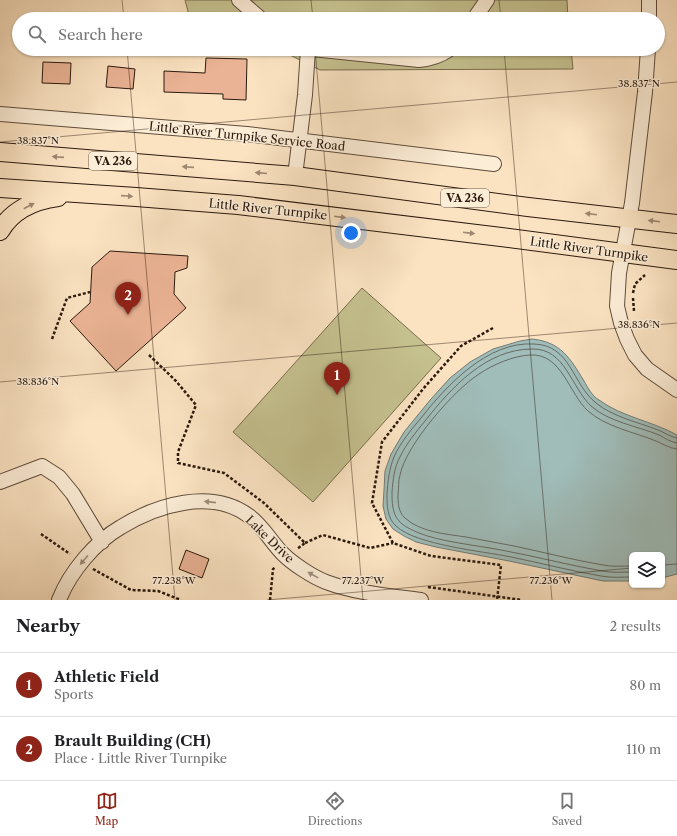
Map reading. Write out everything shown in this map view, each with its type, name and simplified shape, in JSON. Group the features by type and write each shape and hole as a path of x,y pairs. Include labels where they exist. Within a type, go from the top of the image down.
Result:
{"main road":[{"name":"VA 236","path":"0,152 295,176 677,224"},
{"name":"Little River Turnpike","path":"0,188 88,193 262,208 677,260"},
{"path":"0,231 14,215 37,201 88,193"}],"street":[{"path":"239,0 253,12"},
{"path":"479,12 487,0"},
{"path":"649,0 649,12"},
{"path":"295,176 307,56"},
{"path":"380,56 419,60 431,59 438,56"},
{"path":"648,56 645,92 630,219 619,273 617,306 620,323 635,355 647,369 677,390"},
{"name":"Little River Turnpike Service Road","path":"0,114 299,140 494,164"},
{"path":"0,482 42,466 59,477 73,494 102,542"},
{"name":"Lake Drive","path":"60,600 75,570 88,568 96,547 120,527 145,515 170,506 194,501 214,502 230,506 248,515 265,530 283,554 284,558 325,582 359,591 420,597"}],"path":[{"path":"634,314 633,294 635,284 645,275"},
{"path":"52,339 67,298 90,292"},
{"path":"393,543 372,503 382,442 423,389 461,346 493,328"},
{"path":"149,356 176,381 196,405 178,452 178,462 224,473 264,503 304,543"},
{"path":"41,534 88,568 131,590 158,590 181,600"},
{"path":"270,600 274,569 284,558 304,543 323,535 370,548 393,543 431,556 501,565 497,598"},
{"path":"284,558 302,552"},
{"path":"88,568 96,565"},
{"path":"420,597 497,598 522,600"}],"shaded area":[{"path":"185,0 567,0 568,12 188,12"},
{"path":"292,56 572,56 573,69 320,70"},
{"path":"362,288 441,358 313,502 233,432"}],"water":[{"path":"532,339 542,341 558,348 569,358 590,392 599,400 617,411 658,426 677,435 677,574 665,577 665,552 629,552 629,581 603,581 416,542 393,529 386,519 383,506 385,471 391,454 404,432 450,378 470,362 493,349"}],"building":[{"path":"206,58 247,59 246,100 223,99 223,94 164,92 164,71 205,73"},
{"path":"43,62 71,63 70,84 42,83"},
{"path":"108,66 135,69 133,89 106,87"},
{"path":"110,251 188,256 187,268 175,272 174,294 186,308 116,371 70,321 90,303 92,267"},
{"path":"186,550 209,559 202,578 179,569"}],"place":[{"name":"Brault Building (CH)","path":"128,315"},
{"name":"Athletic Field","path":"337,395"}]}
